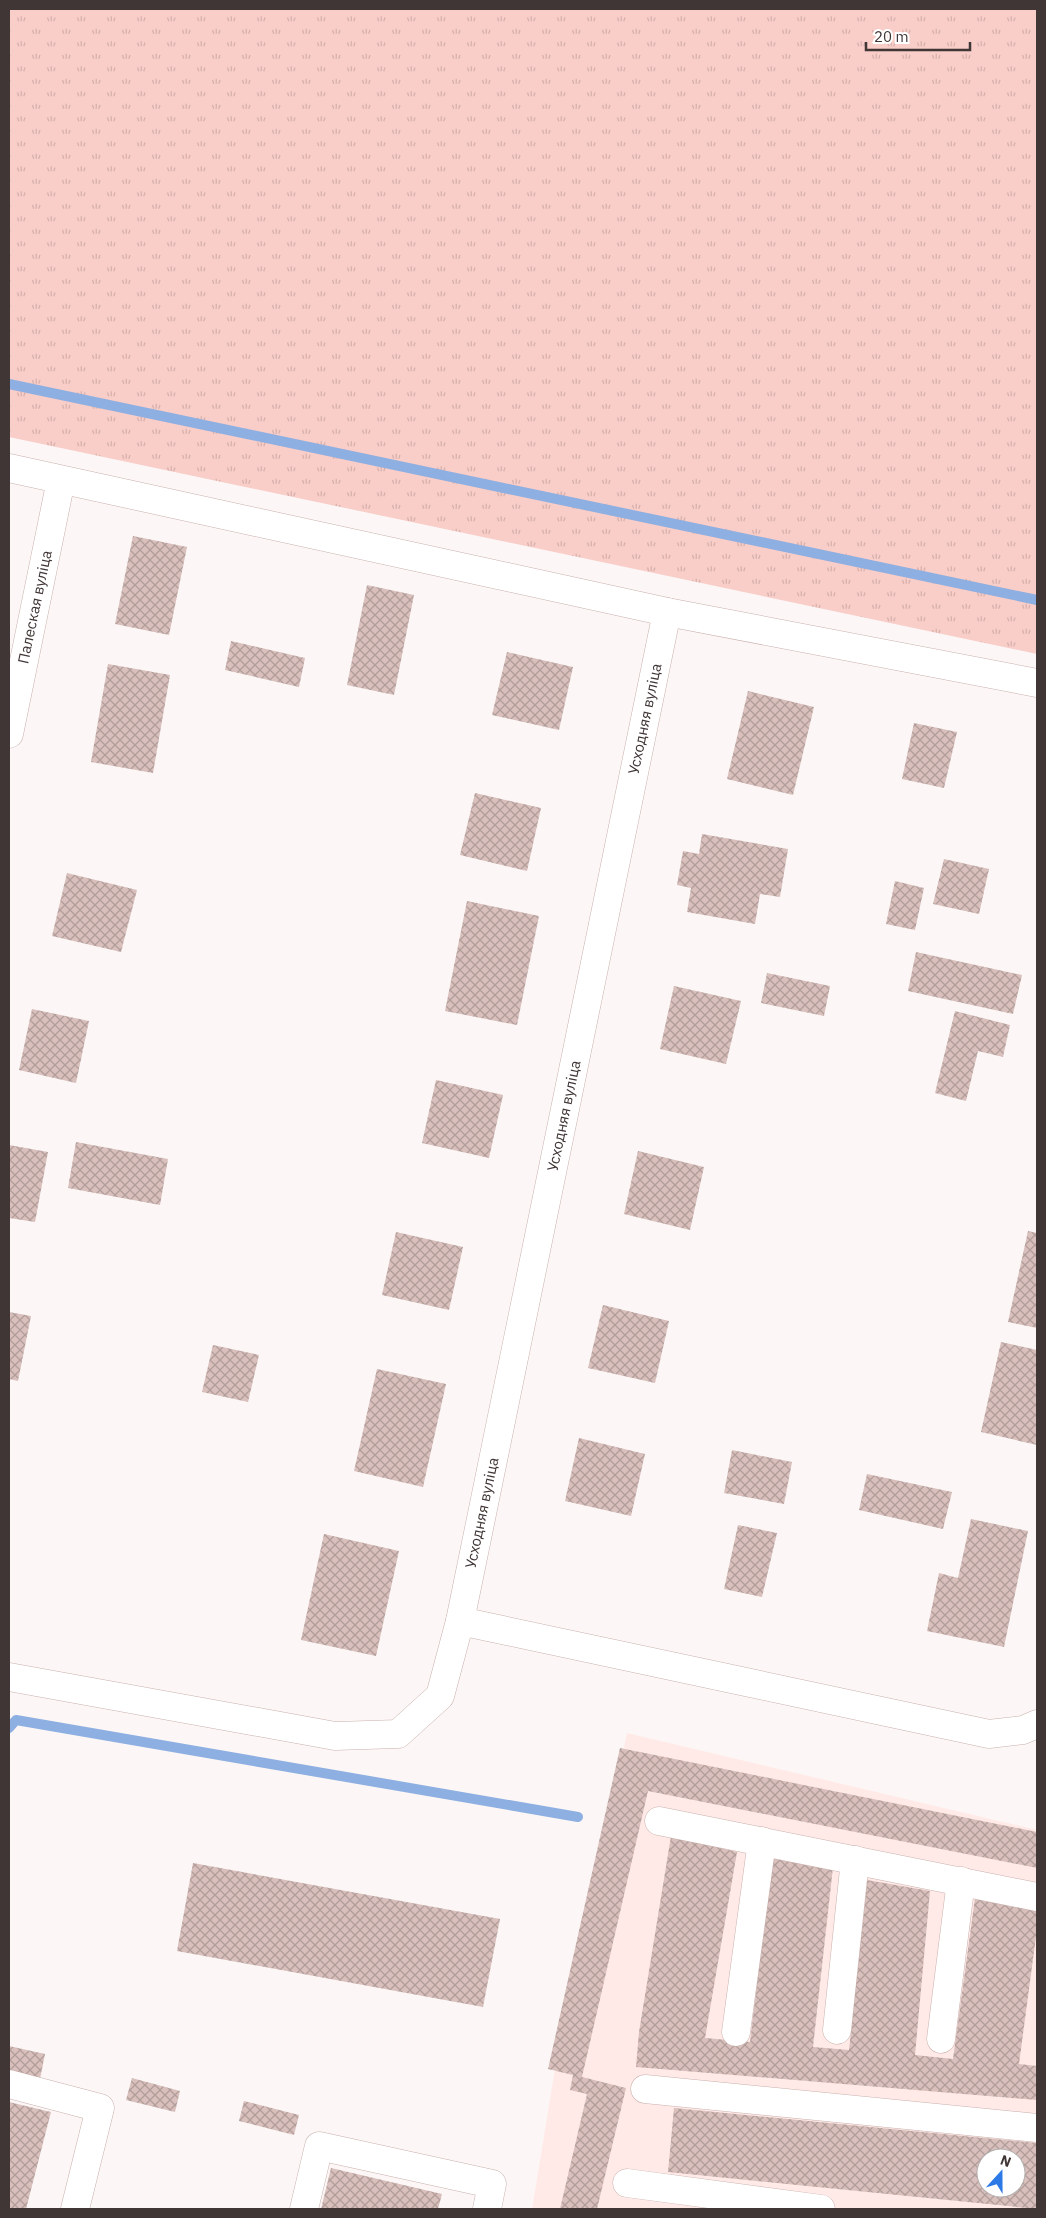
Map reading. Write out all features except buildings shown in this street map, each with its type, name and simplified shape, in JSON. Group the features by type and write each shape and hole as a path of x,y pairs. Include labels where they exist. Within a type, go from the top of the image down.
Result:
{"street":[{"path":"9,468 667,612 1037,683"},
{"name":"Палеская вуліца","path":"9,734 62,480"},
{"name":"Усходняя вуліца","path":"9,1677 335,1736 398,1734 440,1696 460,1621 667,612"},
{"path":"460,1621 989,1734 1023,1730 1037,1724"},
{"path":"659,1821 1037,1897"},
{"path":"736,2032 762,1841"},
{"path":"837,2030 855,1860"},
{"path":"941,2039 961,1881"},
{"path":"9,2084 100,2108 75,2209"},
{"path":"645,2089 1037,2128"},
{"path":"304,2209 319,2146 492,2184 487,2209"},
{"path":"627,2183 821,2209"}],"shaded area":[{"path":"627,1733 1037,1830 1037,2209 532,2209 554,2075"}],"green space":[{"path":"9,9 1037,9 1037,654 9,437"}],"waterway":[{"path":"9,384 1037,600"},
{"path":"9,1728 16,1720 578,1817"}]}
